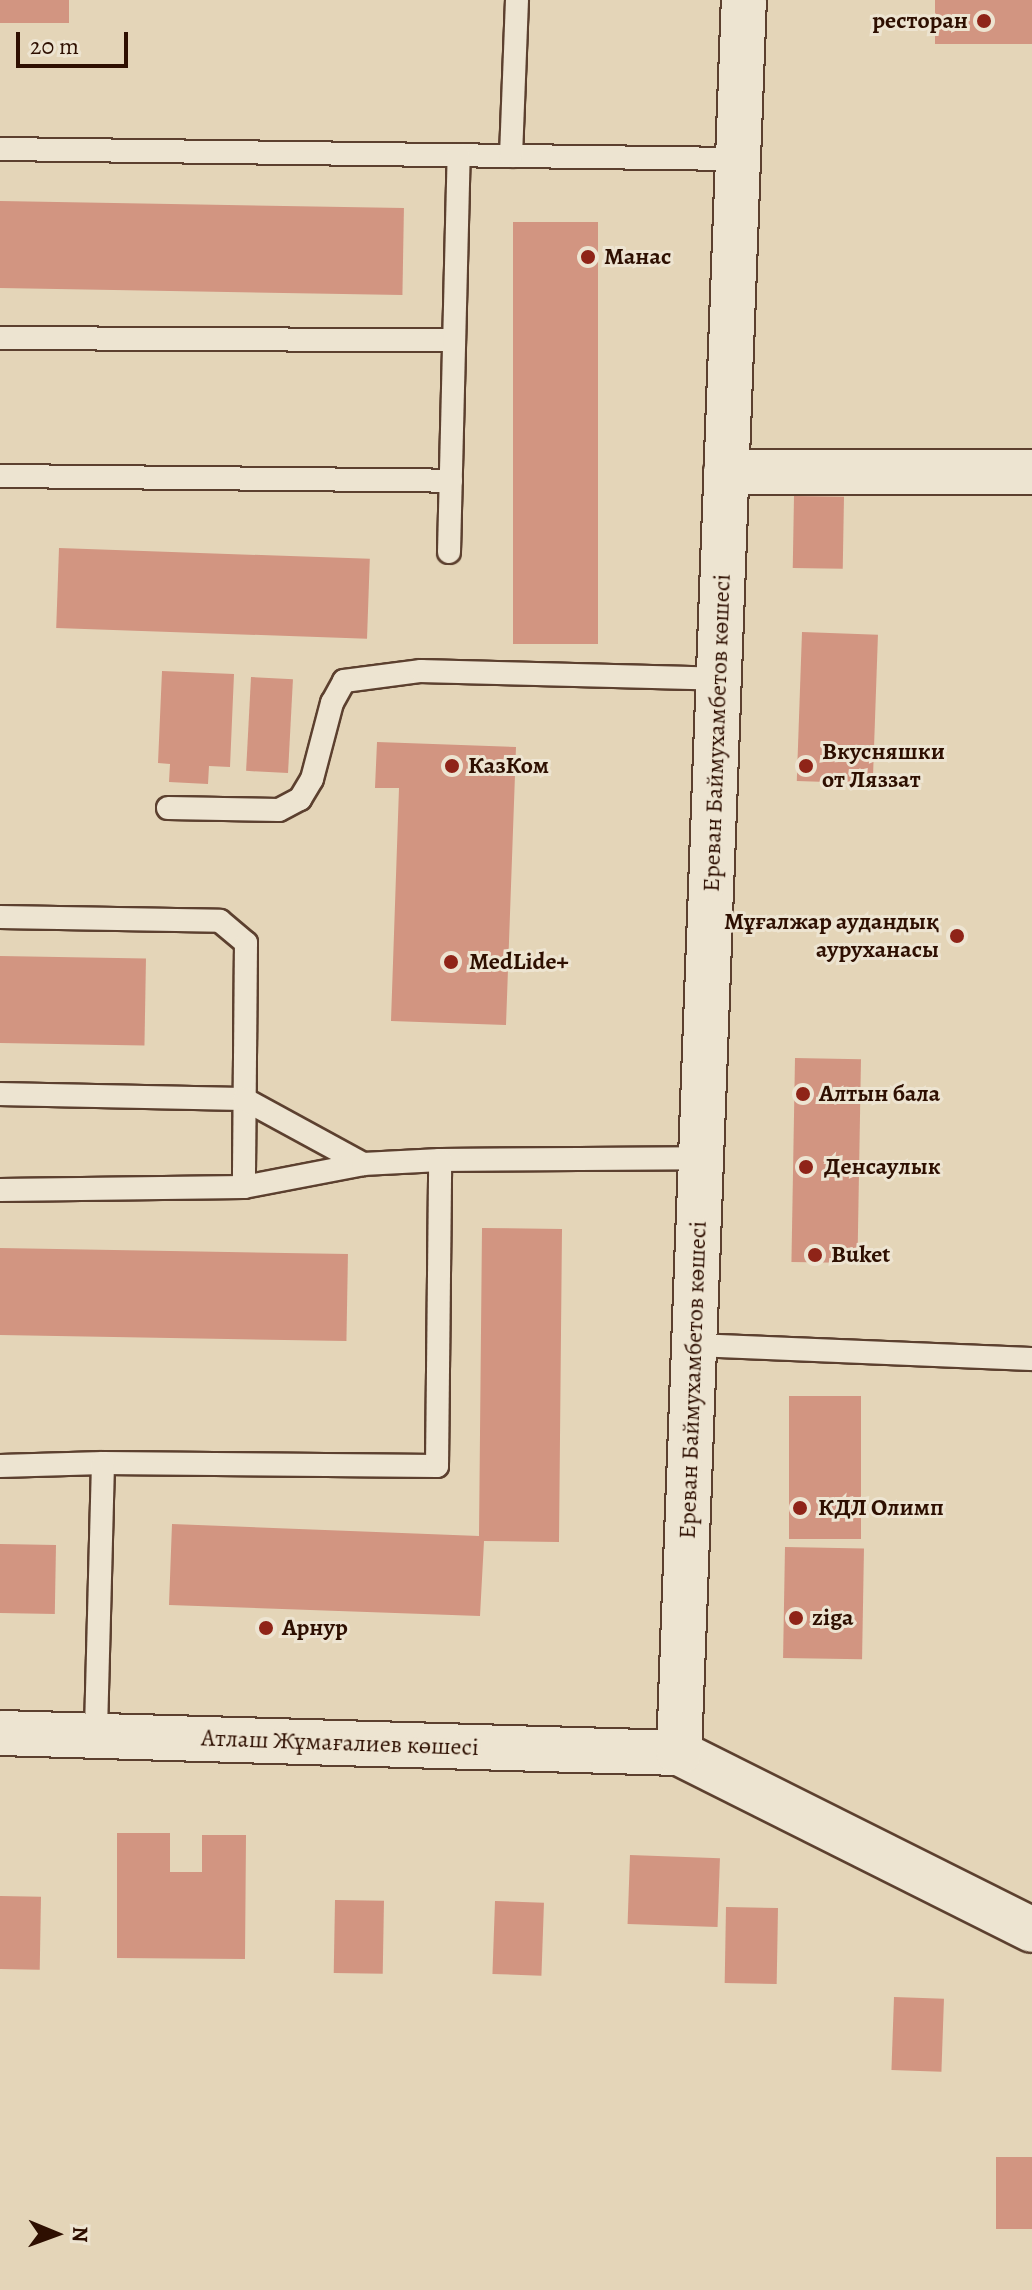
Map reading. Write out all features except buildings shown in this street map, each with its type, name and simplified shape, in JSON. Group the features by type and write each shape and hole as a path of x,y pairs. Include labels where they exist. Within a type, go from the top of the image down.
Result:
{"street":[{"name":"Ереван Баймухамбетов көшесі","path":"679,1753 744,0"},
{"path":"726,472 1032,472"},
{"name":"Атлаш Жұмағалиев көшесі","path":"0,1733 679,1753"},
{"path":"679,1753 1032,1930"}],"lane":[{"path":"511,156 517,0"},
{"path":"0,149 738,159"},
{"path":"449,552 459,155"},
{"path":"0,338 454,340"},
{"path":"0,476 451,481"},
{"path":"168,808 279,810 300,799 312,779 332,703 344,681 421,671 719,679"},
{"path":"0,917 220,921 246,943 244,1187"},
{"path":"0,1094 244,1099 363,1164"},
{"path":"0,1190 244,1187 363,1164 440,1160 701,1158"},
{"path":"0,1466 103,1463 437,1466 440,1160"},
{"path":"694,1345 1032,1359"},
{"path":"96,1736 103,1463"}],"place":[{"name":"ресторан","path":"984,21"},
{"name":"Манас","path":"588,257"},
{"name":"КазКом","path":"452,766"},
{"name":"Вкусняшки от Ляззат","path":"806,766"},
{"name":"Мұғалжар аудандық ауруханасы","path":"957,936"},
{"name":"MedLide+","path":"451,962"},
{"name":"Алтын бала","path":"803,1094"},
{"name":"Денсаулык","path":"806,1167"},
{"name":"Buket","path":"815,1255"},
{"name":"КДЛ Олимп","path":"800,1508"},
{"name":"ziga","path":"796,1618"},
{"name":"Арнур","path":"266,1628"}]}
